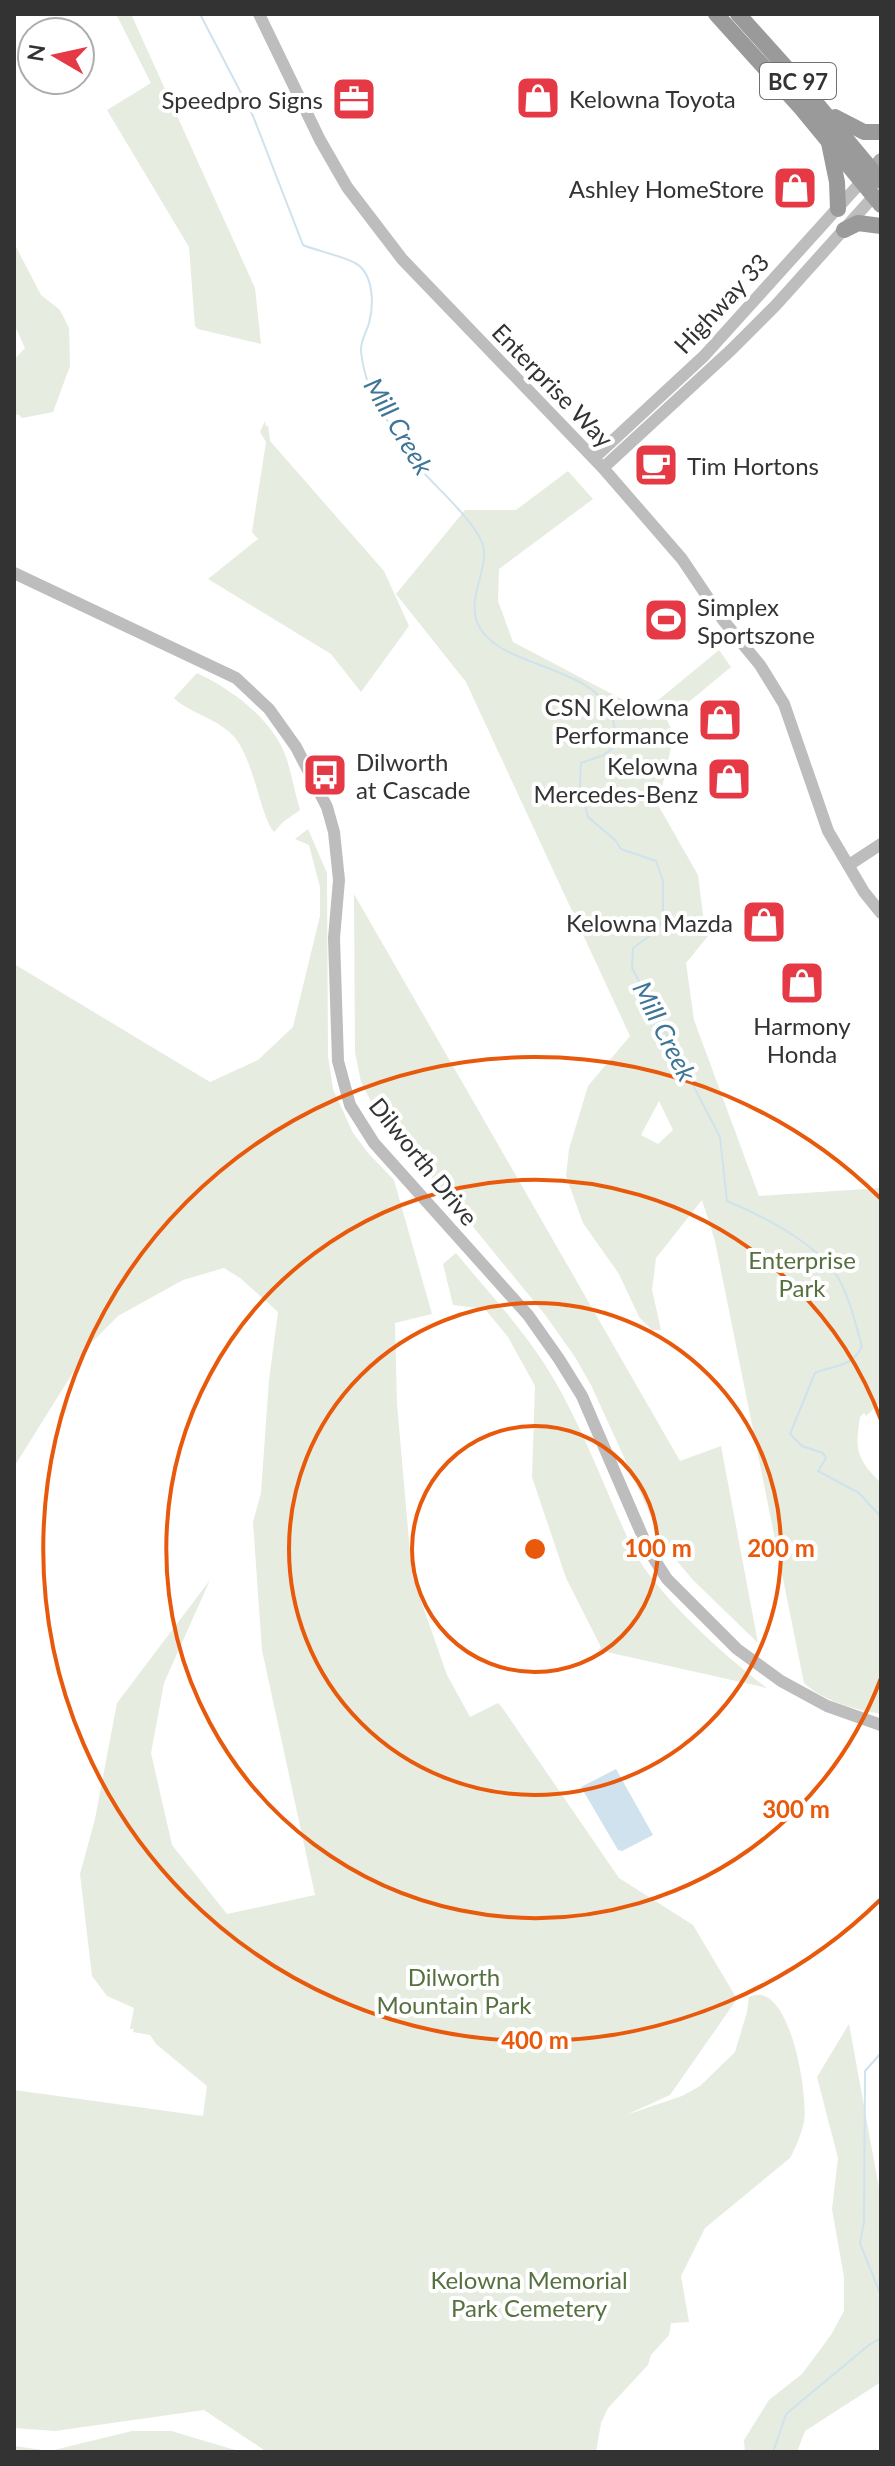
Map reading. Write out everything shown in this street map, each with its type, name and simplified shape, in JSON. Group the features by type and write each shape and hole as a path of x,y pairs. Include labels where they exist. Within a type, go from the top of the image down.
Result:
{"highway":[{"name":"BC 97","path":"716,14 828,141 876,183"},
{"name":"BC 97","path":"738,14 819,107 876,183"},
{"path":"819,107 864,132 881,132"},
{"path":"828,141 837,182 838,209"},
{"path":"844,230 858,223 881,226"}],"street":[{"name":"Enterprise Way","path":"259,14 320,140 347,187 402,259 598,463 682,559 723,620 760,665 784,704 828,831 881,913"},
{"name":"Highway 33","path":"598,463 687,373 838,209 876,183"},
{"name":"Highway 33","path":"598,463 731,350 844,230 876,183"},
{"name":"Dilworth Drive","path":"14,573 236,678 269,709 296,747 327,807 334,832 339,880 334,938 338,1061 350,1105 374,1143 528,1315 559,1359 582,1396 649,1551 667,1579 737,1649 790,1687 827,1706 881,1725"},
{"path":"849,865 881,844"}],"green space":[{"path":"116,14 131,14 255,288 261,344 195,326 189,247 107,110 151,83"},
{"path":"14,243 41,295 60,310 69,328 70,366 53,412 22,418 18,414 14,416 14,360 25,348 14,324"},
{"path":"265,421 270,441 384,571 409,626 361,692 331,654 208,579 258,539 252,532 266,442 260,432"},
{"name":"Enterprise Park","path":"568,471 593,499 499,569 498,601 513,642 631,704 651,706 719,650 731,667 667,720 674,735 658,805 698,875 708,936 686,963 694,1020 759,1196 881,1188 881,1402 866,1416 864,1413 860,1417 858,1446 866,1467 881,1483 881,1714 830,1700 804,1683 715,1241 702,1200 656,1258 652,1290 661,1330 652,1330 639,1317 619,1274 583,1223 566,1176 569,1149 588,1086 630,1036 466,682 396,594 465,510 516,510","holes":["659,1101 673,1130 658,1144 641,1135"]},
{"path":"197,673 225,688 251,708 281,746 300,810 274,832 265,815 248,762 236,739 222,726 174,698"},
{"name":"Dilworth Mountain Park","path":"308,829 327,873 328,1056 333,1089 353,1133 394,1180 432,1314 395,1323 397,1404 412,1575 447,1675 470,1717 498,1703 501,1706 619,1878 693,1925 737,1999 670,2095 626,2115 682,2096 700,2086 735,2052 749,1997 755,1995 772,2001 782,2013 801,2072 804,2122 790,2158 705,2228 681,2276 689,2322 671,2323 669,2335 651,2355 648,2365 608,2408 601,2423 596,2452 267,2452 204,2410 55,2431 14,2428 14,2090 203,2116 207,2086 156,2044 150,2035 133,2032 134,2029 130,2029 134,2008 107,1996 92,1976 80,1874 95,1819 117,1703 210,1580 164,1683 151,1753 172,1845 227,1914 315,1895 262,1650 253,1522 261,1493 269,1380 278,1312 224,1268 183,1280 118,1316 92,1342 14,1467 14,964 210,1082 258,1060 293,1027 320,916 320,887 309,845 295,839"},
{"path":"354,894 680,1461 721,1446 758,1643 693,1580 671,1554 591,1385 546,1316 439,1185 381,1121 361,1082 355,1052"},
{"path":"456,1253 518,1328 552,1376 585,1439 633,1550 644,1568 693,1624 767,1688 598,1650 601,1647 566,1578 532,1477 535,1386 508,1337 485,1309 453,1305 443,1264"},
{"path":"849,2024 881,2199 881,2382 805,2431 797,2452 745,2452 744,2440 769,2400 802,2374 831,2335 844,2311 844,2277 832,2209 838,2158 817,2077"},
{"path":"132,2431 171,2431 242,2452 14,2452 14,2446 50,2451"}],"water":[{"path":"616,1769 653,1835 622,1851 618,1850 581,1787"}],"waterway":[{"name":"Mill Creek","path":"200,14 253,116 303,245 350,260 366,274 372,299 361,348 367,379 377,404 406,449 468,521 481,541 484,558 475,603 477,622 487,637 501,648 581,683 598,695 610,710 616,745 604,755 581,763 580,785 588,817 621,849 656,861 663,881 663,921 633,948 632,968 720,1137 727,1201 772,1222 803,1242 828,1264 845,1293 862,1346 848,1362 815,1373 790,1434 802,1446 823,1453 826,1458 818,1471 859,1493 881,1517"},
{"name":"Mill Creek","path":"881,2053 865,2071 864,2222 860,2243 881,2296"},
{"name":"Mill Creek","path":"773,2452 786,2414 881,2338"}],"place":[{"name":"Kelowna Toyota","path":"538,98"},
{"name":"Speedpro Signs","path":"354,99"},
{"name":"Ashley HomeStore","path":"795,188"},
{"name":"Tim Hortons","path":"656,465"},
{"name":"Simplex Sportszone","path":"666,620"},
{"name":"CSN Kelowna Performance","path":"720,720"},
{"name":"Dilworth at Cascade","path":"325,775"},
{"name":"Kelowna Mercedes-Benz","path":"729,779"},
{"name":"Kelowna Mazda","path":"764,922"},
{"name":"Harmony Honda","path":"802,983"}],"park label":[{"name":"Kelowna Memorial Park Cemetery","path":"529,2293"}]}
